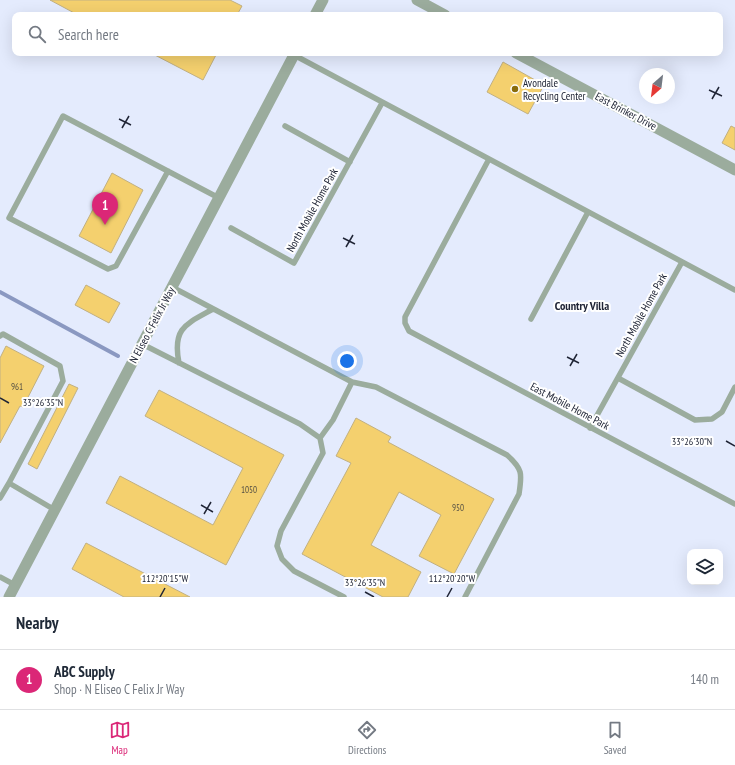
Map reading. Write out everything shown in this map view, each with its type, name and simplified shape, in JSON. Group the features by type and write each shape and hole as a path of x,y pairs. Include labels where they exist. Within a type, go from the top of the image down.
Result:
{"street":[{"path":"317,12 323,0"},
{"path":"417,0 439,12"},
{"name":"N Eliseo C Felix Jr Way","path":"9,597 293,56"},
{"name":"East Brinker Drive","path":"522,56 735,170"}],"lane":[{"path":"298,56 382,103 735,290"},
{"name":"North Mobile Home Park","path":"231,228 294,263 382,103"},
{"path":"168,171 116,266 108,269 9,218 63,116 168,171 219,198"},
{"path":"285,126 350,162"},
{"name":"East Mobile Home Park","path":"489,159 405,318 405,323 409,331 735,504"},
{"path":"531,319 588,212"},
{"name":"North Mobile Home Park","path":"590,428 682,262"},
{"path":"172,287 352,382 376,387 507,455 518,464 522,476 519,494 465,597"},
{"path":"179,363 176,347 179,334 188,323 213,309"},
{"path":"0,336 3,334 60,366 63,381 9,484 0,498"},
{"path":"142,344 300,424 320,438 323,453 281,531 278,546 282,559 294,571 344,597"},
{"path":"618,378 694,420 712,419 722,412 735,387"},
{"path":"320,438 333,420 352,382"},
{"path":"9,484 56,510"},
{"path":"0,577 15,585"}],"building":[{"path":"50,0 230,0 242,6 239,12 72,12"},
{"path":"157,56 215,56 203,80"},
{"name":"Avondale Recycling Center","path":"503,62 544,85 528,114 487,92"},
{"path":"731,126 735,128 735,150 722,143"},
{"path":"112,173 143,190 111,253 79,236"},
{"path":"86,285 120,303 109,323 75,305"},
{"path":"6,346 44,366 23,407 20,406 0,443 0,358"},
{"path":"69,384 78,388 37,469 28,464"},
{"path":"159,390 284,455 226,565 106,503 120,476 213,525 243,468 145,416"},
{"path":"356,418 391,437 388,442 494,499 454,574 419,556 441,515 399,492 371,545 421,572 408,597 383,597 302,554 351,463 336,456"},
{"path":"86,543 190,597 124,597 72,569"}],"waterway":[{"path":"0,292 118,356"}],"place":[{"name":"Avondale Recycling Center","path":"515,89"},
{"name":"ABC Supply","path":"105,225"}],"district":[{"name":"Country Villa","path":"582,305"}]}
